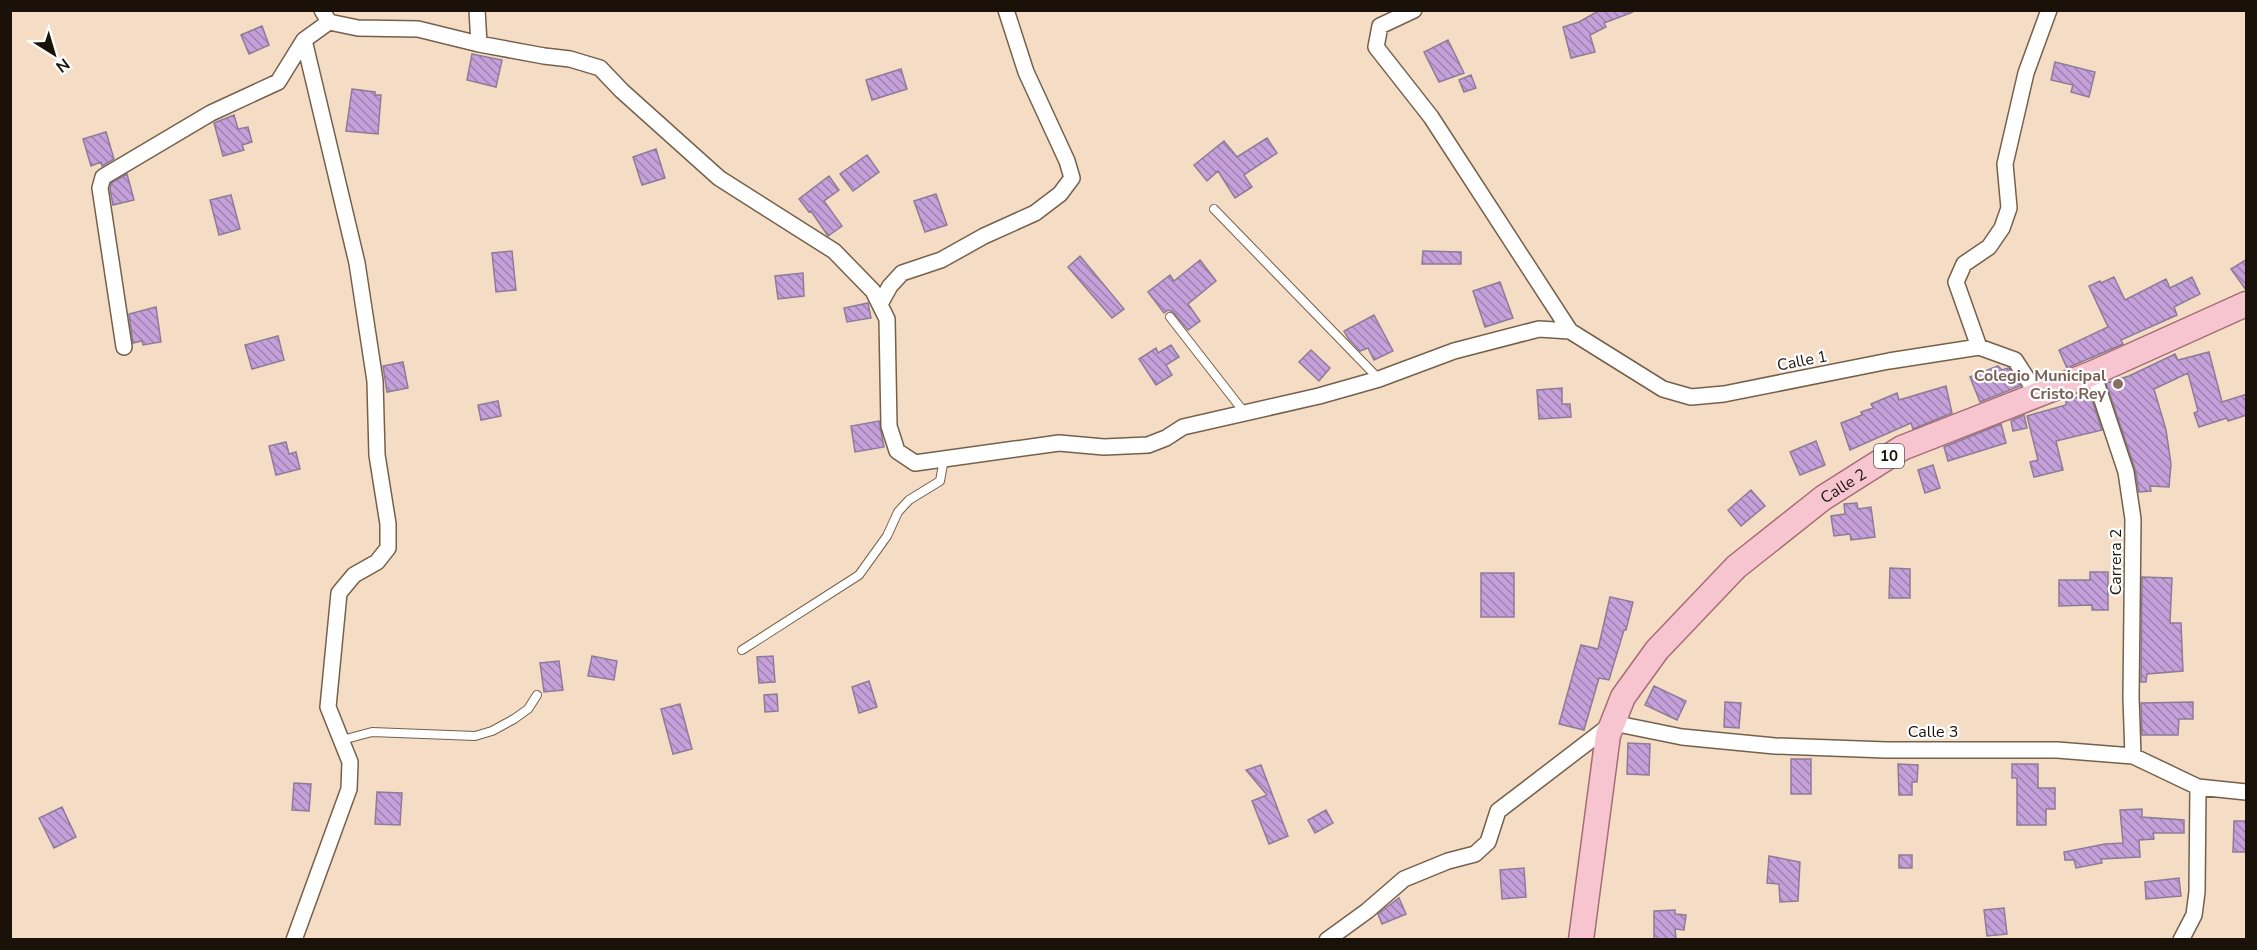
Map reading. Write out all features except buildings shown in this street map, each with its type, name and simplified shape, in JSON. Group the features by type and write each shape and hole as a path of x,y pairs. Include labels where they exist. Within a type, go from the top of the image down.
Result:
{"main road":[{"name":"Calle 2","path":"1613,723 1623,697 1657,650 1736,567 1823,498 1902,448 2093,373 2247,304"},
{"name":"10","path":"1581,939 1608,735 1613,723"}],"street":[{"path":"477,10 479,44"},
{"path":"880,304 890,286 902,273 941,260 984,236 1035,213 1060,194 1072,178 1067,161 1026,72 1006,10"},
{"path":"1414,10 1380,26 1376,47 1431,117 1570,330"},
{"path":"1978,347 1956,282 1964,264 1989,247 2002,228 2008,208 2005,164 2026,73 2049,10"},
{"path":"124,347 100,182 103,177 211,113 278,81 304,40 325,16 358,28 418,29 479,44 570,59 600,68 622,91 718,178 834,251 873,291 887,319 889,426 897,451 915,463 1059,443 1104,447 1148,446 1183,427 1320,396 1379,379 1454,351 1539,329 1570,330"},
{"path":"294,939 349,789 350,762 328,707 339,594 354,575 377,562 388,548 388,524 377,456 375,381 357,263 304,40"},
{"name":"Calle 1","path":"1570,330 1663,389 1691,397 1724,394 1889,361 1978,347 2016,360 2037,394"},
{"name":"Carrera 2","path":"2093,373 2126,472 2133,519 2133,756"},
{"path":"1327,939 1404,879 1448,861 1475,854 1488,842 1498,811 1613,723"},
{"name":"Calle 3","path":"1613,723 1683,737 1775,746 1886,750 2057,750 2133,756 2198,787 2247,792"},
{"path":"2181,939 2194,915 2197,892 2198,787"}],"lane":[{"path":"1214,209 1379,379"},
{"path":"1170,316 1244,412"},
{"path":"742,650 859,574 887,536 898,513 909,500 940,481 944,459"},
{"path":"342,740 372,732 475,736 492,731 514,719 528,709 537,695"}],"place":[{"name":"Colegio Municipal Cristo Rey","path":"2118,384"}]}
